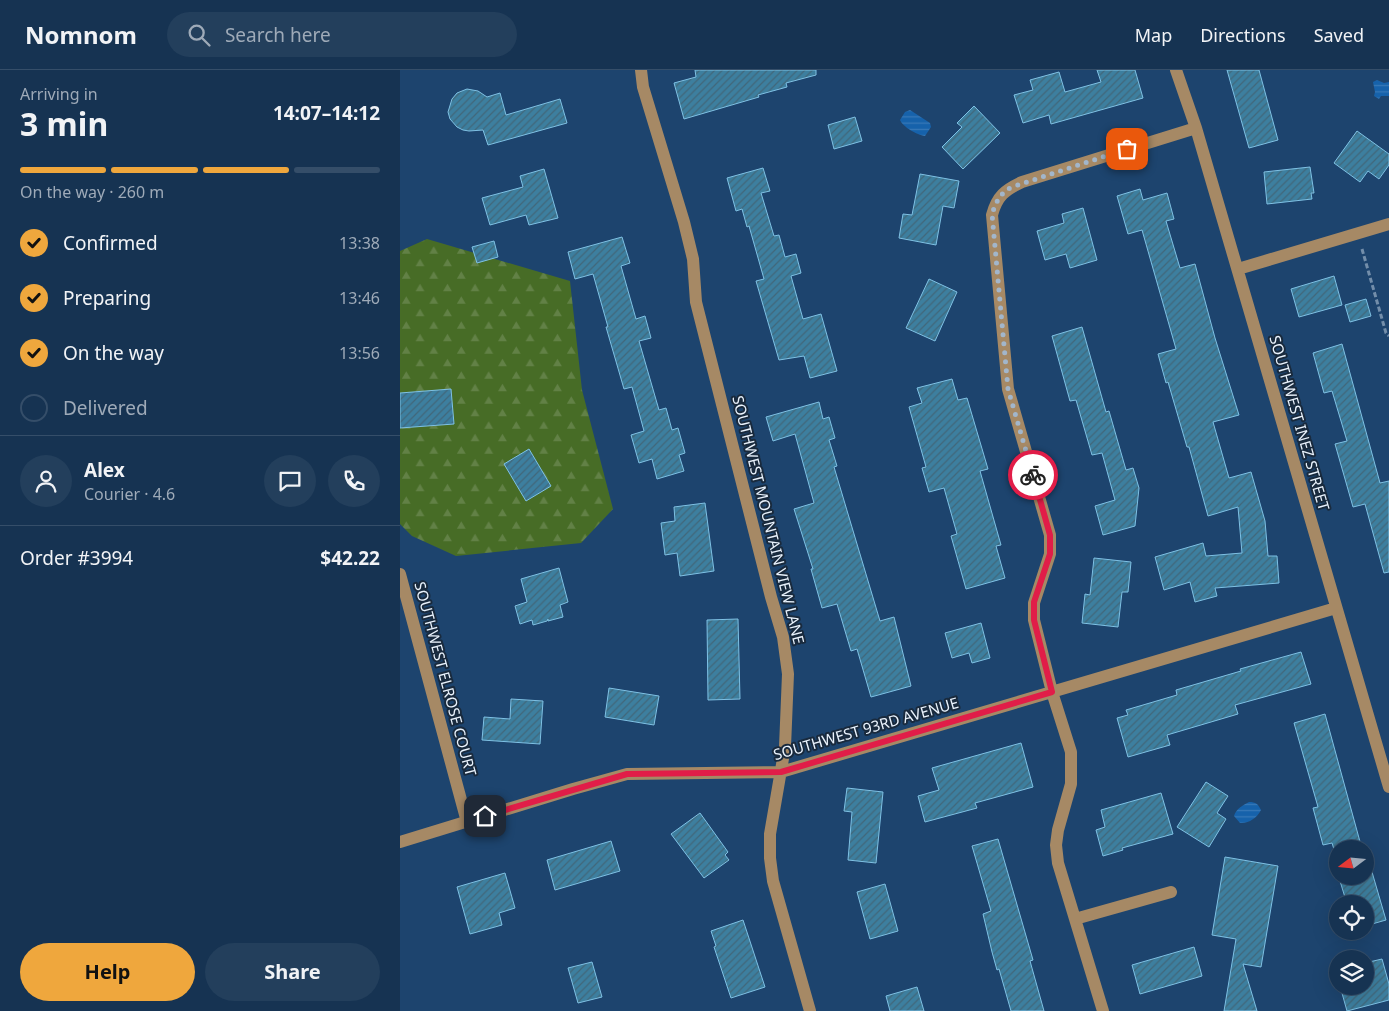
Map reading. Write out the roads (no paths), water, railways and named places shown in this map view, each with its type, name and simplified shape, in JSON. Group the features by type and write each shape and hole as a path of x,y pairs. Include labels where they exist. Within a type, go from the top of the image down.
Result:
{"street":[{"name":"SOUTHWEST MOUNTAIN VIEW LANE","path":"641,70 643,87 684,222 692,260 696,302 771,597 783,637 788,674 784,747 770,834 770,858 774,881 810,1011"},
{"name":"SOUTHWEST INEZ STREET","path":"1176,70 1196,128 1238,269 1389,787"},
{"path":"1103,1011 1058,863 1056,845 1058,830 1072,784 1071,752 1052,692 1034,620 1034,602 1050,554 1050,535 1008,389 992,214 996,201 1012,187 1196,128"},
{"path":"1238,269 1389,224"},
{"name":"SOUTHWEST ELROSE COURT","path":"400,574 468,822"},
{"name":"SOUTHWEST 93RD AVENUE","path":"400,842 627,774 781,772 1336,608"},
{"path":"1075,919 1171,892"}],"water":[{"path":"1377,80 1384,83 1389,82 1389,96 1381,96 1379,99 1374,96 1373,82"},
{"path":"910,110 930,123 931,127 925,136 911,130 900,120 905,112"},
{"path":"1249,802 1259,806 1261,810 1252,820 1240,823 1234,816 1236,811"}]}
